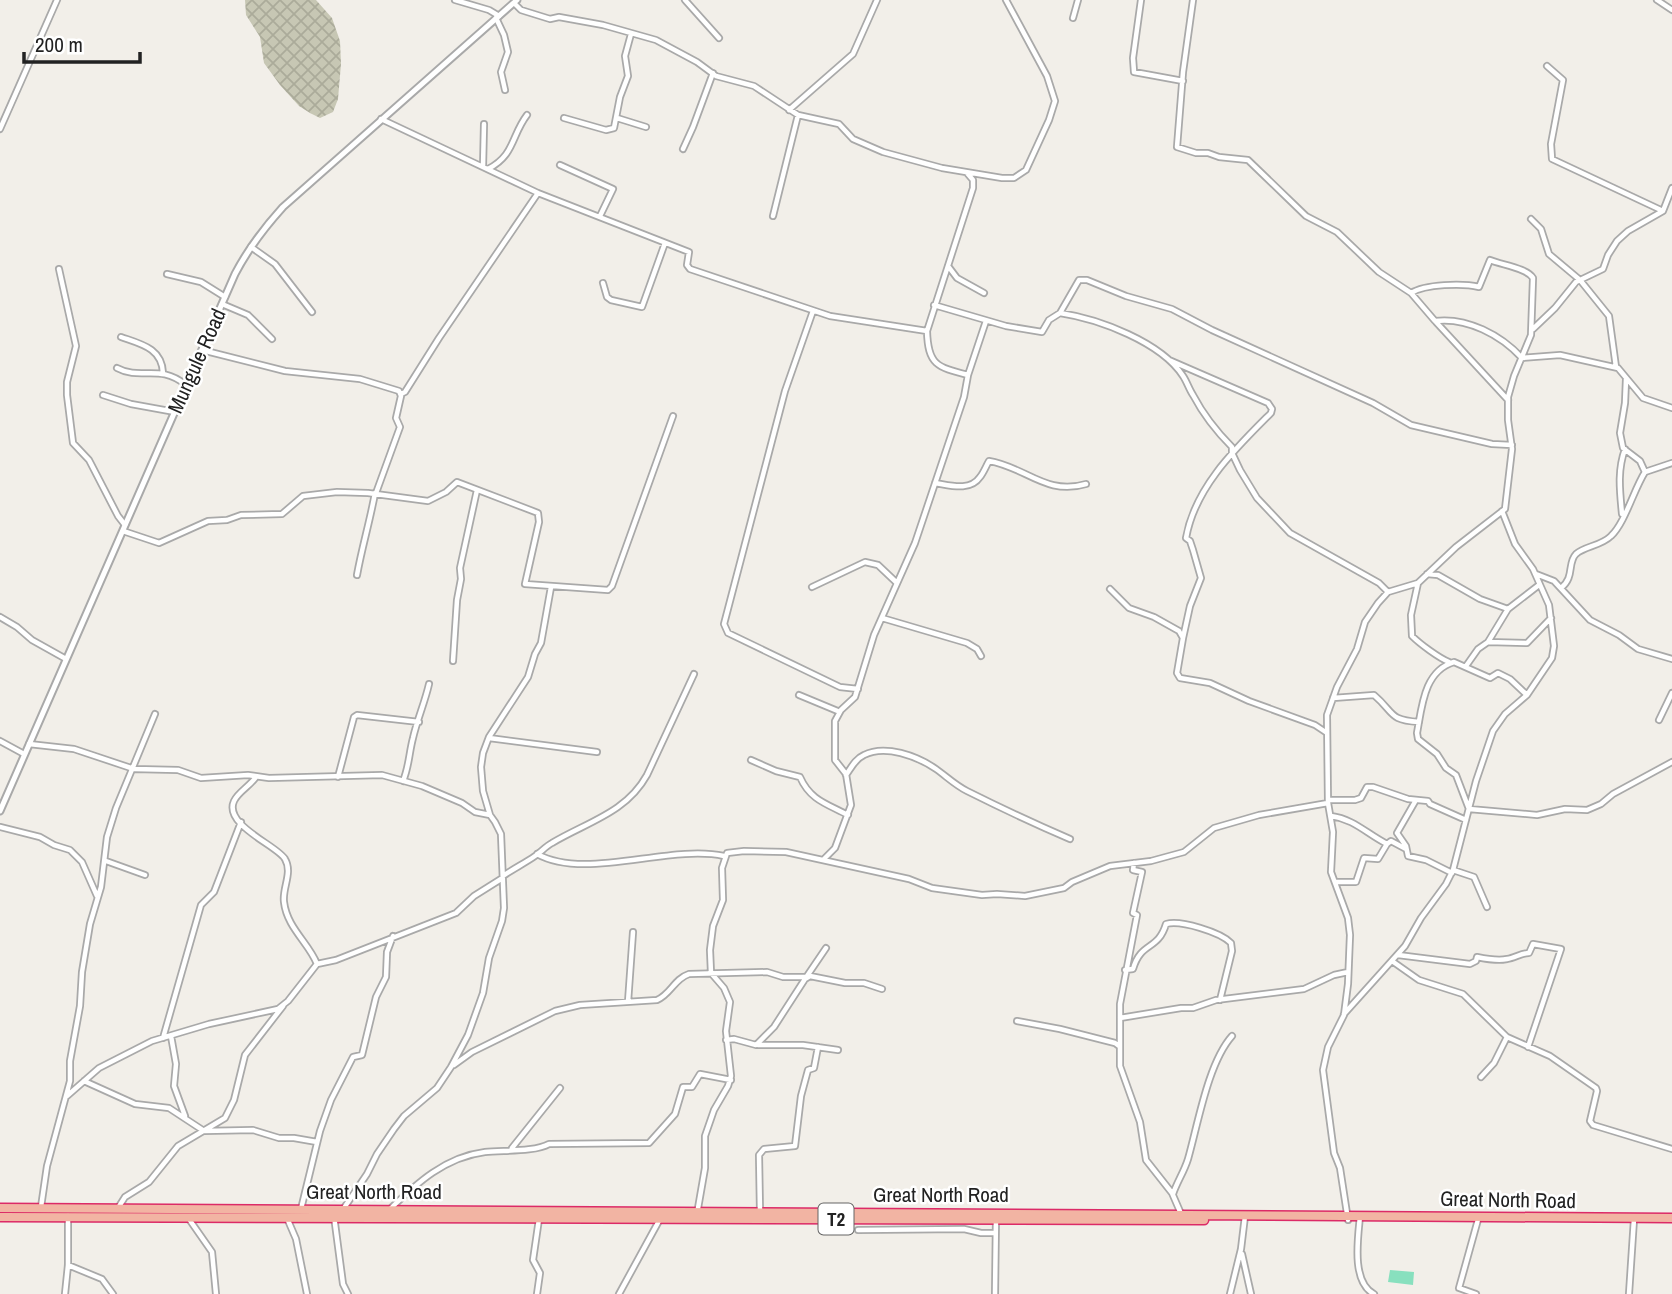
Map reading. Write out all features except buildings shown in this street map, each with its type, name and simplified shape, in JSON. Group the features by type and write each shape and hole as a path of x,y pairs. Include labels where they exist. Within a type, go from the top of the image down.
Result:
{"highway":[{"name":"Great North Road","path":"0,1208 41,1208 68,1213 286,1218 389,1210 696,1215 1672,1220"},
{"name":"Great North Road","path":"0,1217 117,1209 301,1210 660,1219 760,1212 996,1216"}],"street":[{"path":"0,129 57,0"},
{"path":"456,0 489,10 498,17 508,52 501,72 505,90"},
{"path":"685,0 719,38"},
{"path":"789,110 853,54 877,0"},
{"path":"515,1 521,10 550,19 559,17 603,25 671,46 713,73 754,86 798,115 839,124 853,139 897,157 966,172 1014,178 1028,165 1054,107 1055,94 1006,0"},
{"path":"1073,18 1079,0"},
{"path":"1142,0 1133,58 1134,72 1182,81"},
{"path":"1193,0 1182,81 1177,147 1196,153 1248,160 1306,216 1337,232 1379,272 1411,293 1508,401"},
{"path":"1657,0 1669,5"},
{"name":"Mungule Road","path":"0,811 3,796 29,744 225,297 250,246 284,207 515,1"},
{"path":"564,118 611,130 617,118 620,97 628,76 625,56 631,34"},
{"path":"1547,66 1563,80 1551,144 1552,159 1663,211"},
{"path":"683,149 713,73"},
{"path":"485,168 501,162 527,115"},
{"path":"773,216 798,115"},
{"path":"617,118 646,127"},
{"path":"382,119 538,193 689,252 687,265 690,269 848,320 927,331"},
{"path":"484,124 485,168"},
{"path":"560,165 613,189 600,216"},
{"path":"966,172 973,180 973,188 927,331 931,359 945,369 968,375"},
{"path":"1532,330 1580,280 1603,270 1608,255 1621,236 1663,211 1672,188"},
{"path":"357,575 375,493 400,428 396,418 401,394 405,392 538,193"},
{"path":"1531,219 1541,229 1549,254 1580,280 1609,316 1616,367 1643,398 1672,408"},
{"path":"603,283 607,297 611,300 642,307 665,243"},
{"path":"250,246 275,264 312,312"},
{"path":"1344,1015 1349,923 1334,882 1331,865 1334,832 1328,802 1327,715 1371,610 1388,592 1418,583 1506,505 1512,445 1508,401 1514,376 1532,330 1532,275 1527,271 1490,260 1479,287 1465,283 1417,289 1411,293"},
{"path":"947,265 957,278 984,293"},
{"path":"59,269 76,346 67,382 73,443 89,460 124,528 159,543 208,521 227,520 241,515 282,514 303,496 337,492 375,493 428,501 446,492 457,482 538,513 539,522 524,582 551,587 611,589 673,416"},
{"path":"167,274 201,282 225,297"},
{"path":"934,305 986,321 1042,332 1049,320 1060,313 1079,280 1087,280 1126,296 1172,309 1373,403 1412,425 1492,444 1512,445"},
{"path":"222,304 248,315 272,339"},
{"path":"814,311 785,391 724,624 729,633 789,663 840,687 858,689"},
{"path":"1060,313 1099,323 1135,338 1168,360 1182,375 1220,435 1232,447 1240,470 1257,498 1290,533 1379,583 1388,592"},
{"path":"1435,321 1453,320 1483,329 1511,345 1522,358"},
{"path":"824,859 835,848 851,801 846,775 835,760 835,726 840,712 855,697 874,635 915,543 964,397 968,375 986,321"},
{"path":"121,337 144,344 154,351 163,363 163,373"},
{"path":"202,350 285,371 367,380 401,394"},
{"path":"1522,358 1556,355 1616,367"},
{"path":"1168,360 1178,362 1271,406 1271,413 1212,477 1189,524 1186,538 1194,550 1201,578 1190,606 1177,673 1180,678 1210,684 1315,725 1328,733"},
{"path":"117,368 126,372 163,373 174,376 186,385"},
{"path":"1622,517 1619,493 1625,449 1620,433 1626,377"},
{"path":"103,395 131,404 175,412"},
{"path":"1625,449 1640,461 1645,472"},
{"path":"935,483 966,486 980,478 989,461 1052,486 1067,488 1086,484"},
{"path":"1561,588 1570,578 1572,562 1577,553 1596,546 1615,531 1645,472 1672,463"},
{"path":"453,661 460,568 477,490"},
{"path":"1348,1218 1340,1168 1334,1153 1323,1070 1328,1047 1344,1015 1409,940 1452,871 1476,781 1493,731 1505,714 1527,695 1552,658 1554,646 1549,605 1535,574 1515,544 1502,511"},
{"path":"812,587 865,562 878,565 897,583"},
{"path":"1427,574 1438,575 1480,599 1508,609"},
{"path":"1535,574 1551,579 1590,621 1619,635 1638,649 1672,659"},
{"path":"1418,583 1411,615 1412,636 1441,659 1492,678 1498,673 1510,679 1527,695"},
{"path":"1466,667 1478,649 1489,642 1508,609 1539,585"},
{"path":"348,1294 343,1284 337,1212 368,1174 377,1154 404,1116 437,1088 451,1067 463,1046 483,993 489,958 502,921 504,899 501,834 490,815 483,791 481,767 489,738 528,677 541,643 551,587"},
{"path":"1110,589 1125,606 1176,628 1183,638"},
{"path":"0,617 38,644 66,659"},
{"path":"882,618 967,643 977,649 981,656"},
{"path":"1489,642 1527,643 1552,618"},
{"path":"1451,663 1440,667 1428,686 1419,722 1418,739 1437,754 1446,768 1456,775 1469,809"},
{"path":"117,1209 125,1197 149,1182 178,1146 227,1114 234,1100 245,1055 317,964 336,960 456,913 474,896 550,844 619,808 641,786 694,674"},
{"path":"403,781 429,684"},
{"path":"1660,720 1672,693"},
{"path":"799,695 840,712"},
{"path":"1333,698 1374,695 1394,718 1419,722"},
{"path":"41,1208 47,1166 66,1097 80,1006 82,972 90,924 106,861 109,828 155,714"},
{"path":"338,777 354,717 357,715 419,722"},
{"path":"489,738 597,752"},
{"path":"0,740 24,754"},
{"path":"29,744 74,749 134,769 178,770 201,778 248,775 376,775 415,784 462,803 475,812 490,815"},
{"path":"846,775 855,762 866,754 890,751 935,768 959,787 1070,839"},
{"path":"751,760 776,771 800,777 810,794 848,816"},
{"path":"1469,809 1537,815 1565,809 1587,810 1672,762"},
{"path":"407,772 415,784"},
{"path":"256,777 233,803 241,822 253,837 285,857 288,866 284,902 286,909 296,934 314,956 317,964"},
{"path":"537,854 559,861 595,864 663,855 724,856 733,851 779,851 909,878 932,888 982,895 1025,896 1064,888 1105,867 1184,852 1214,828 1259,815 1328,802 1356,800 1370,787 1408,799 1427,801 1466,820"},
{"path":"1416,800 1397,833 1407,849 1408,856 1474,877 1487,907"},
{"path":"1331,816 1347,819 1387,844"},
{"path":"163,1038 201,905 214,892 241,822"},
{"path":"0,827 40,836 54,845 70,850 82,862 97,897"},
{"path":"1334,882 1356,882 1364,858 1378,859 1391,841 1407,849"},
{"path":"696,1215 705,1168 705,1136 714,1110 731,1080 726,1040 730,1002 724,988 711,973 711,939 723,900 724,856"},
{"path":"106,861 145,875"},
{"path":"1134,863 1133,870 1142,872 1133,912 1137,915 1125,970 1120,1018 1121,1070 1140,1122 1146,1160 1173,1195 1182,1217"},
{"path":"1125,970 1133,969 1140,952 1161,939 1166,924 1192,926 1231,943 1232,951 1220,1000"},
{"path":"628,1002 633,932"},
{"path":"301,1210 317,1142 331,1100 351,1060 362,1055 379,989 386,976 387,952 393,936"},
{"path":"1397,955 1471,964 1477,957 1508,959 1529,953 1533,944 1561,949 1528,1047"},
{"path":"757,1045 774,1027 825,948"},
{"path":"1392,961 1419,980 1463,994 1507,1037 1554,1058 1597,1089 1590,1121 1593,1125 1672,1149"},
{"path":"451,1067 472,1052 555,1011 580,1005 657,1000 684,975 767,972 783,977 812,976 845,983 864,983 882,989"},
{"path":"1120,1018 1194,1008 1220,1000 1304,989 1334,975 1348,972"},
{"path":"66,1097 109,1062 152,1041 209,1024 260,1014 284,1005"},
{"path":"1017,1021 1060,1029 1119,1046"},
{"path":"171,1036 176,1064 174,1086 186,1118"},
{"path":"1173,1195 1188,1160 1219,1058 1232,1036"},
{"path":"1481,1077 1494,1063 1507,1037"},
{"path":"726,1040 734,1039 757,1045 787,1044 838,1050"},
{"path":"760,1212 760,1155 764,1149 795,1146 801,1096 808,1070 814,1068 818,1047"},
{"path":"389,1210 418,1183 450,1162 470,1154 537,1148 549,1144 649,1143 675,1114 683,1087 692,1087 700,1074 731,1080"},
{"path":"84,1081 135,1104 163,1106 204,1131 253,1130 279,1138 317,1142"},
{"path":"511,1149 560,1088"},
{"path":"65,1294 68,1213"},
{"path":"995,1294 996,1216"},
{"path":"188,1217 212,1252 216,1294"},
{"path":"286,1218 296,1239 307,1294"},
{"path":"537,1294 540,1273 533,1261 539,1218"},
{"path":"1230,1294 1245,1218"},
{"path":"1360,1218 1359,1265 1364,1286 1374,1294"},
{"path":"1476,1294 1459,1288 1479,1218"},
{"path":"619,1294 660,1219"},
{"path":"1629,1294 1634,1220"},
{"path":"858,1230 964,1229 995,1233"},
{"path":"1241,1249 1251,1294"},
{"path":"68,1265 102,1279 113,1294"}],"shaded area":[{"path":"245,0 316,0 332,18 340,41 341,64 338,99 333,112 320,118 310,113 299,106 280,85 264,63 260,37 246,15"}],"green space":[{"path":"1390,1270 1414,1272 1413,1285 1388,1282"}]}
